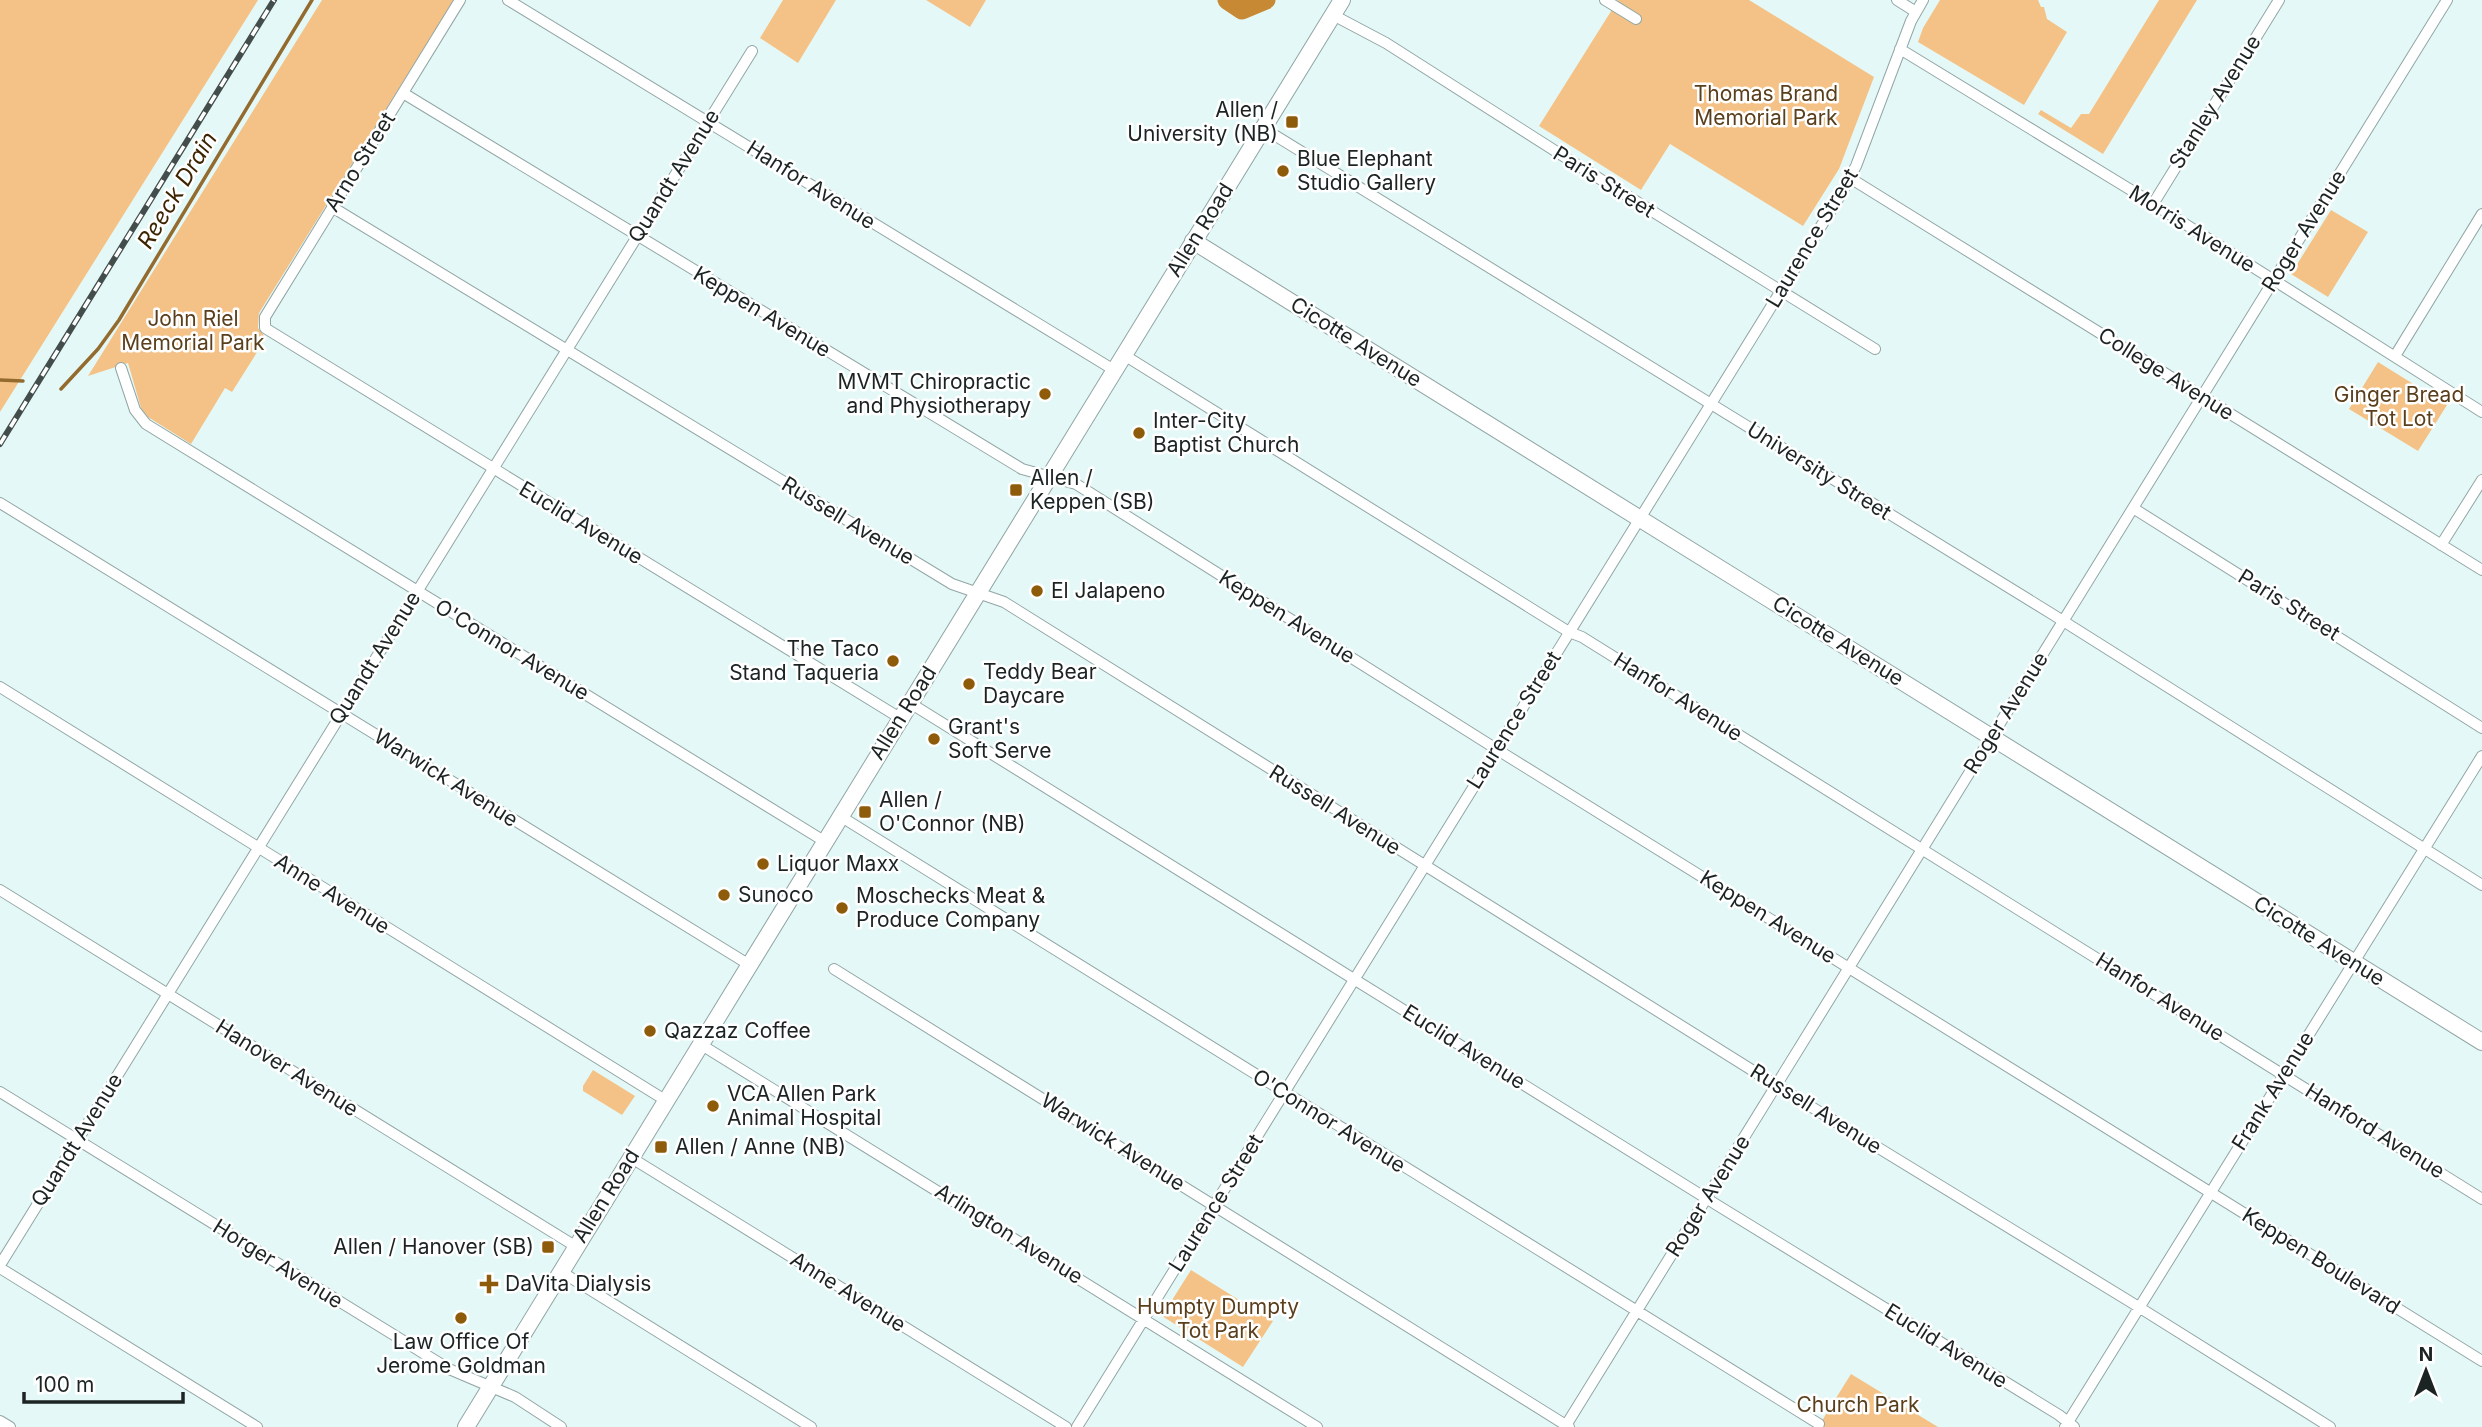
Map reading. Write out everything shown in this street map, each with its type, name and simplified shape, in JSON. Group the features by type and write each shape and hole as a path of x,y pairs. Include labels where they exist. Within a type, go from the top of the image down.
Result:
{"main road":[{"name":"Allen Road","path":"466,1427 1342,0"},
{"name":"Cicotte Avenue","path":"1194,241 2482,1042"}],"street":[{"name":"Arno Street","path":"264,326 265,317 460,0"},
{"name":"Hanfor Avenue","path":"508,0 1114,370"},
{"path":"1605,0 1636,19"},
{"path":"1897,0 1916,12"},
{"name":"Laurence Street","path":"1077,1427 1850,178 1900,48 1923,0"},
{"name":"Stanley Avenue","path":"2152,204 2279,0"},
{"name":"Roger Avenue","path":"1567,1426 2447,0"},
{"name":"Paris Street","path":"1333,15 1386,43 1875,349"},
{"name":"Morris Avenue","path":"1900,48 2482,412"},
{"name":"Quandt Avenue","path":"0,1267 340,713 752,51"},
{"name":"Keppen Avenue","path":"403,93 1015,464 1076,484 1496,749 2160,1161"},
{"name":"University Street","path":"1264,128 2063,621 2482,884"},
{"name":"College Avenue","path":"1850,178 2482,570"},
{"name":"Russell Avenue","path":"332,207 952,584 1004,603 1056,634 1776,1085 2330,1427"},
{"path":"2395,356 2482,214"},
{"name":"Euclid Avenue","path":"264,326 268,332 900,719"},
{"name":"Hanfor Avenue","path":"1124,355 2232,1042"},
{"name":"O'Connor Avenue","path":"121,368 135,410 146,424 824,841"},
{"path":"2441,545 2482,480"},
{"name":"Warwick Avenue","path":"0,503 748,964"},
{"name":"Paris Street","path":"2133,508 2482,728"},
{"name":"Anne Avenue","path":"0,687 665,1100"},
{"name":"Euclid Avenue","path":"910,703 2059,1415 2069,1426"},
{"name":"Frank Avenue","path":"2069,1426 2139,1307 2482,756"},
{"name":"O'Connor Avenue","path":"840,816 1819,1424"},
{"name":"Hanover Avenue","path":"0,890 575,1246"},
{"name":"Warwick Avenue","path":"834,969 1567,1426"},
{"name":"Hanford Avenue","path":"2232,1042 2482,1199"},
{"name":"Arlington Avenue","path":"700,1044 1317,1427"},
{"name":"Horger Avenue","path":"0,1092 451,1370 515,1397 561,1427"},
{"name":"Anne Avenue","path":"630,1157 1066,1427"},
{"name":"Keppen Boulevard","path":"2160,1161 2482,1361"},
{"path":"0,1267 257,1427"},
{"path":"560,1271 811,1427"},
{"path":"0,1421 10,1427"}],"green space":[{"path":"0,0 258,0 0,412"},
{"name":"John Riel Memorial Park","path":"322,0 454,0 259,313 258,328 266,338 232,392 225,388 191,444 148,417 141,408 128,363 88,376"},
{"path":"783,0 836,0 798,63 760,38"},
{"path":"926,0 986,0 970,27"},
{"name":"Thomas Brand Memorial Park","path":"1618,0 1749,0 1874,77 1839,169 1803,226 1670,144 1641,190 1539,126"},
{"path":"1940,0 2038,0 2041,7 2044,7 2047,19 2067,32 2024,105 1918,42"},
{"path":"2159,0 2197,0 2103,154 2038,114 2041,110 2071,128 2081,114 2089,114"},
{"path":"2331,210 2368,232 2328,297 2291,274"},
{"name":"Ginger Bread Tot Lot","path":"2378,362 2447,405 2418,451 2349,409"},
{"path":"593,1070 635,1096 622,1115 583,1091 583,1086"},
{"name":"Humpty Dumpty Tot Park","path":"1191,1270 1273,1321 1243,1367 1162,1316"},
{"name":"Church Park","path":"1851,1374 1938,1427 1818,1427"}],"waterway":[{"name":"Reeck Drain","path":"61,389 98,349 119,320 312,0"},
{"path":"1227,0 1242,10 1266,0"},
{"name":"Reeck Drain","path":"0,380 23,381"}],"railway":[{"path":"0,444 274,0"}],"place":[{"name":"Allen / University (NB)","path":"1292,122"},
{"name":"Blue Elephant Studio Gallery","path":"1283,171"},
{"name":"MVMT Chiropractic and Physiotherapy","path":"1045,394"},
{"name":"Inter-City Baptist Church","path":"1139,433"},
{"name":"Allen / Keppen (SB)","path":"1016,490"},
{"name":"El Jalapeno","path":"1037,591"},
{"name":"The Taco Stand Taqueria","path":"893,661"},
{"name":"Teddy Bear Daycare","path":"969,684"},
{"name":"Grant's Soft Serve","path":"934,739"},
{"name":"Allen / O'Connor (NB)","path":"865,812"},
{"name":"Liquor Maxx","path":"763,864"},
{"name":"Sunoco","path":"724,895"},
{"name":"Moschecks Meat & Produce Company","path":"842,908"},
{"name":"Qazzaz Coffee","path":"650,1031"},
{"name":"VCA Allen Park Animal Hospital","path":"713,1106"},
{"name":"Allen / Anne (NB)","path":"661,1147"},
{"name":"Allen / Hanover (SB)","path":"548,1247"},
{"name":"DaVita Dialysis","path":"489,1284"},
{"name":"Law Office Of Jerome Goldman","path":"461,1318"}]}
